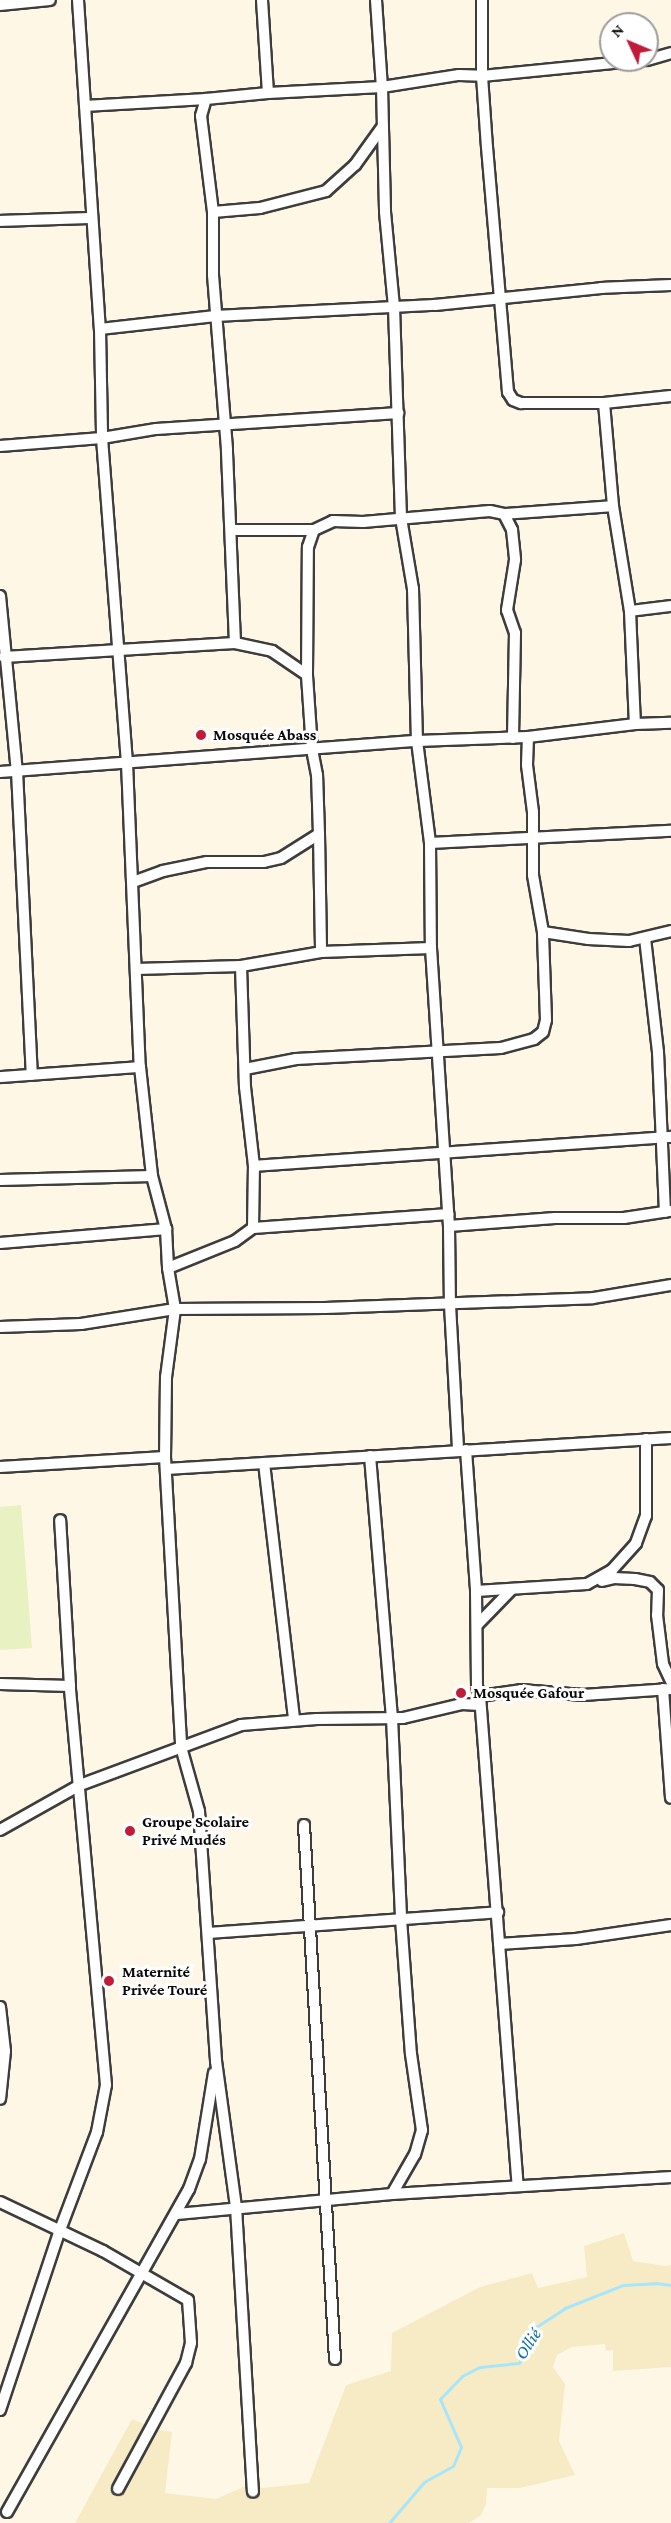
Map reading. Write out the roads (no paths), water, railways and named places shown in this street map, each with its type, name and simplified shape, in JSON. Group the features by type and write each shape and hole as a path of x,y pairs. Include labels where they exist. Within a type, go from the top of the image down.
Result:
{"street":[{"path":"0,5 50,0"},
{"path":"78,0 100,328 102,438 127,763 140,1067 152,1176 166,1228 168,1268 175,1309 166,1377 165,1457 181,1747 199,1811 216,2061 236,2207 253,2492"},
{"path":"262,0 268,93"},
{"path":"376,0 382,87 385,212 394,307 401,518 413,589 417,741 430,843 431,948 449,1226 450,1305 476,1591 477,1687 498,1912 518,2186"},
{"path":"482,0 482,76 508,392 513,400 521,403 604,403 671,396"},
{"path":"85,106 382,87 459,75 482,76 599,65"},
{"path":"206,99 201,116 213,212 215,316 231,530 236,643"},
{"path":"213,212 260,208 326,191 355,165 383,126"},
{"path":"0,220 92,218"},
{"path":"100,328 215,316 394,307 671,285"},
{"path":"604,403 613,506 630,610 635,724"},
{"path":"0,446 102,438 156,429 398,413"},
{"path":"231,530 314,530 333,521 363,522 490,511 504,514 613,506"},
{"path":"504,514 512,530 515,560 507,610 514,633 513,738"},
{"path":"314,530 308,547 307,675 312,748 317,775 321,952"},
{"path":"0,596 4,657 17,771 32,1075"},
{"path":"630,610 671,606"},
{"path":"4,657 119,648 236,643 272,651 307,675"},
{"path":"0,772 417,741 528,737 635,724 671,723"},
{"path":"244,1069 296,1059 438,1049 501,1048 534,1039 543,1032 546,1020 543,932 533,874 533,812 527,765 528,737"},
{"path":"430,843 671,831"},
{"path":"133,882 163,871 207,862 264,862 280,858 319,834"},
{"path":"543,932 588,939 629,940 671,931"},
{"path":"449,1226 555,1218 624,1218 668,1212 667,1137 645,938"},
{"path":"136,969 241,966 321,952 431,948"},
{"path":"241,966 244,1069 254,1166 253,1228"},
{"path":"0,1077 140,1067"},
{"path":"254,1166 667,1137"},
{"path":"0,1180 152,1176"},
{"path":"168,1268 235,1241 253,1228 448,1214"},
{"path":"0,1243 166,1228"},
{"path":"0,1327 81,1324 175,1309 450,1305 593,1298 671,1285"},
{"path":"166,1469 671,1438"},
{"path":"587,1584 612,1570 636,1543 646,1516 646,1439"},
{"path":"370,1456 392,1718 401,1919 411,2054 422,2130 415,2154 392,2194"},
{"path":"0,1467 165,1457"},
{"path":"264,1463 294,1720"},
{"path":"0,2409 60,2230 97,2132 106,2085 70,1686 60,1520"},
{"path":"476,1591 587,1584 614,1578 650,1582 658,1590 657,1615 668,1686 671,1798"},
{"path":"477,1625 511,1590"},
{"path":"0,1684 70,1686"},
{"path":"0,1830 80,1785 241,1725 294,1720 392,1718 419,1715 521,1690 583,1695 668,1686"},
{"path":"304,1825 336,2359"},
{"path":"208,1932 498,1912"},
{"path":"500,1944 576,1939 671,1925"},
{"path":"0,2007 6,2051 0,2099"},
{"path":"7,2512 177,2214 200,2158 216,2061"},
{"path":"177,2214 392,2194 671,2177"},
{"path":"0,2202 143,2272 188,2300 191,2343 186,2363 118,2488"}],"waterway":[{"name":"Ollié","path":"389,2523 424,2482 453,2466 461,2447 440,2399 462,2376 480,2367 519,2363 536,2327 565,2308 623,2285 656,2283 671,2285"}],"place":[{"name":"Mosquée Abass","path":"201,735"},
{"name":"Mosquée Gafour","path":"461,1693"},
{"name":"Groupe Scolaire Privé Mudés","path":"130,1831"},
{"name":"Maternité Privée Touré","path":"109,1981"}]}
